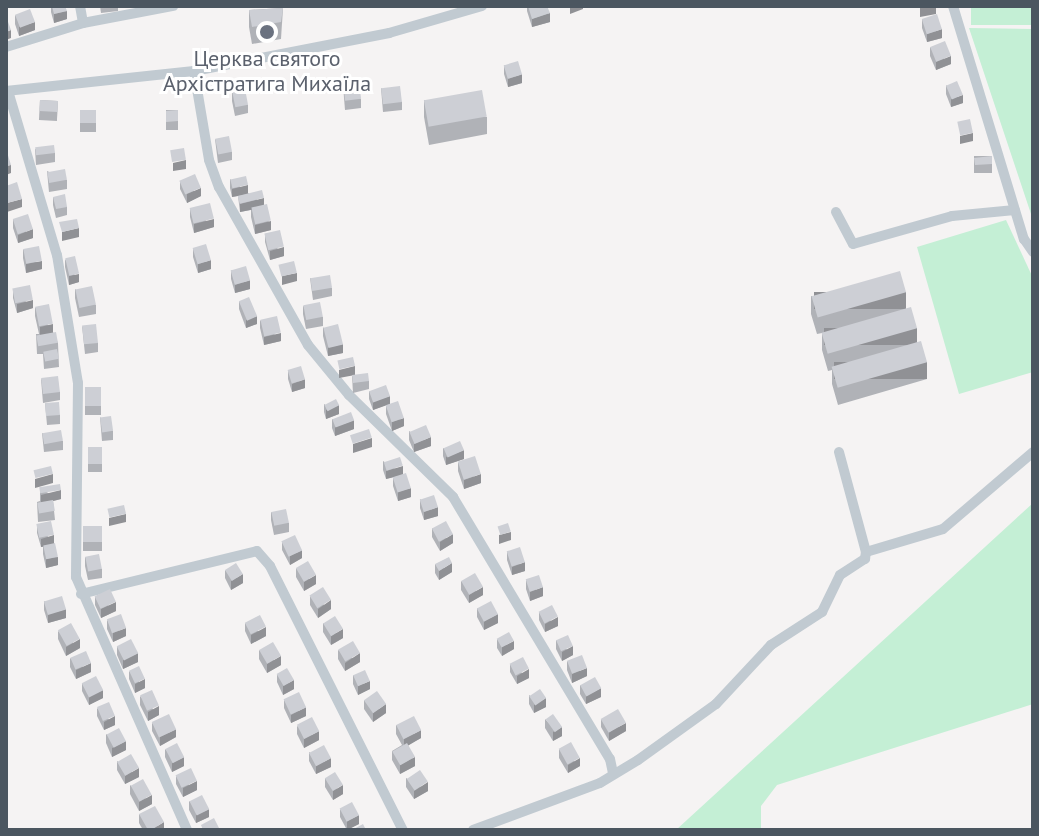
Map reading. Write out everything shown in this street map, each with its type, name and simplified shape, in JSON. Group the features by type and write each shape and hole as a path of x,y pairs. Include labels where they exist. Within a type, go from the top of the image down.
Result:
{"street":[{"path":"80,6 83,23"},
{"path":"6,47 83,23 173,6"},
{"path":"187,830 81,594 75,554 78,383 57,255 7,91 194,71 389,33 482,6"},
{"path":"953,6 1015,210 1033,252"},
{"path":"194,71 209,160 219,187 308,345 349,395 444,484 610,759 613,773"},
{"path":"836,212 853,244 952,216 1015,210"},
{"path":"473,830 600,783 716,704 771,645 822,612 840,575 865,559 866,552 839,452"},
{"path":"866,552 943,529 1033,452"},
{"path":"81,594 257,551 270,566 403,830"}],"green space":[{"path":"971,6 1033,6 1033,25 971,25"},
{"path":"969,28 1033,29 1033,220"},
{"path":"1006,220 1033,278 1033,372 959,394 917,247"},
{"path":"1033,503 1033,704 777,785 761,806 761,830 676,830"}],"building":[{"path":"52,6 65,6 67,11 54,14"},
{"path":"528,6 547,6 550,13 532,19"},
{"path":"283,8 281,22 252,27 249,10"},
{"path":"30,9 35,22 20,28 15,15"},
{"path":"937,14 942,29 927,34 922,19"},
{"path":"945,41 951,56 936,62 930,47"},
{"path":"518,61 522,74 508,79 504,65"},
{"path":"957,81 963,95 952,99 946,86"},
{"path":"359,82 361,99 345,101 343,84"},
{"path":"400,86 402,102 383,104 381,88"},
{"path":"245,89 248,105 235,107 232,91"},
{"path":"482,90 487,117 429,127 424,100"},
{"path":"40,100 58,101 57,112 39,111"},
{"path":"80,110 96,110 96,123 80,123"},
{"path":"178,110 178,121 166,122 166,111"},
{"path":"970,119 973,133 960,135 957,122"},
{"path":"229,136 232,152 218,154 215,139"},
{"path":"54,145 55,153 36,155 35,147"},
{"path":"184,148 186,160 172,162 170,150"},
{"path":"6,149 11,165 6,166"},
{"path":"992,156 992,164 975,165 974,158"},
{"path":"65,169 67,180 49,183 47,172"},
{"path":"195,174 201,188 185,194 179,181"},
{"path":"246,176 248,185 232,188 230,180"},
{"path":"17,182 22,199 7,203 6,186"},
{"path":"262,190 264,198 240,204 238,196"},
{"path":"65,194 67,207 56,209 53,197"},
{"path":"210,203 214,219 193,224 190,208"},
{"path":"267,204 271,221 255,224 251,208"},
{"path":"28,214 33,229 18,234 13,219"},
{"path":"77,219 79,228 62,232 59,222"},
{"path":"280,230 284,247 268,250 264,234"},
{"path":"206,244 211,260 198,264 193,248"},
{"path":"39,246 42,261 26,264 23,249"},
{"path":"75,256 79,274 69,276 65,258"},
{"path":"294,261 297,273 281,277 278,265"},
{"path":"246,266 250,280 235,285 231,270"},
{"path":"900,271 906,292 818,318 812,296"},
{"path":"330,275 332,288 312,291 310,278"},
{"path":"30,285 33,300 15,303 12,288"},
{"path":"92,286 96,305 79,308 75,290"},
{"path":"249,297 257,316 247,321 239,301"},
{"path":"320,302 323,317 306,320 303,305"},
{"path":"49,304 53,324 39,326 35,307"},
{"path":"911,307 917,328 828,354 822,333"},
{"path":"277,316 281,333 264,336 260,320"},
{"path":"96,324 98,343 84,344 82,325"},
{"path":"338,324 343,344 329,348 323,328"},
{"path":"56,332 58,343 38,346 36,335"},
{"path":"921,341 927,362 838,388 832,367"},
{"path":"57,349 59,359 45,361 43,352"},
{"path":"353,357 355,366 339,369 337,361"},
{"path":"301,366 305,379 292,383 288,370"},
{"path":"368,373 369,381 353,383 352,375"},
{"path":"58,376 60,392 43,394 41,378"},
{"path":"386,385 390,396 373,402 369,391"},
{"path":"85,387 101,387 101,406 85,406"},
{"path":"336,399 339,405 328,411 324,405"},
{"path":"398,401 404,418 392,422 386,405"},
{"path":"59,402 60,415 46,416 45,403"},
{"path":"351,412 354,420 336,428 332,419"},
{"path":"111,416 113,431 102,432 100,418"},
{"path":"426,425 431,437 415,444 409,432"},
{"path":"369,429 372,438 353,444 350,435"},
{"path":"61,430 63,441 44,444 42,433"},
{"path":"460,441 464,450 448,457 444,448"},
{"path":"88,447 102,447 102,464 88,464"},
{"path":"475,456 481,474 464,480 458,462"},
{"path":"400,457 403,466 387,471 384,462"},
{"path":"51,466 53,474 35,478 34,470"},
{"path":"406,473 411,488 398,493 393,477"},
{"path":"60,484 61,490 40,493 39,487"},
{"path":"434,495 438,507 424,512 420,500"},
{"path":"53,500 55,511 39,514 37,503"},
{"path":"124,505 126,514 109,518 107,509"},
{"path":"286,509 289,523 274,526 271,512"},
{"path":"51,521 54,535 39,538 36,524"},
{"path":"446,521 453,534 439,542 432,529"},
{"path":"508,523 511,532 500,535 498,526"},
{"path":"83,526 102,526 102,542 83,542"},
{"path":"295,535 302,550 289,557 281,541"},
{"path":"55,543 58,557 46,559 43,545"},
{"path":"520,547 525,562 512,567 507,551"},
{"path":"99,554 102,569 88,571 85,557"},
{"path":"449,557 452,563 439,571 435,564"},
{"path":"308,561 316,575 304,582 296,568"},
{"path":"236,563 243,574 232,581 225,570"},
{"path":"475,573 483,587 469,595 461,581"},
{"path":"539,575 543,587 530,592 526,579"},
{"path":"323,587 331,600 317,608 309,595"},
{"path":"110,589 116,602 101,609 95,596"},
{"path":"62,596 66,609 48,615 44,602"},
{"path":"491,601 498,614 484,622 477,609"},
{"path":"552,605 558,617 545,623 539,612"},
{"path":"121,614 126,628 112,633 107,619"},
{"path":"260,615 266,627 251,634 245,623"},
{"path":"335,616 343,629 331,636 323,623"},
{"path":"71,623 80,639 67,646 58,630"},
{"path":"509,632 514,641 502,648 497,639"},
{"path":"568,635 573,646 561,651 556,640"},
{"path":"131,639 138,653 124,661 117,646"},
{"path":"353,641 360,653 345,662 338,650"},
{"path":"273,642 281,656 267,664 259,650"},
{"path":"86,651 91,663 75,670 70,658"},
{"path":"582,655 587,668 572,674 567,661"},
{"path":"523,657 529,669 516,675 510,664"},
{"path":"139,666 145,679 135,683 129,671"},
{"path":"287,668 294,680 284,686 277,674"},
{"path":"365,670 370,681 358,686 353,675"},
{"path":"96,676 103,690 89,698 82,683"},
{"path":"595,677 601,688 586,697 580,685"},
{"path":"540,689 546,698 535,705 529,696"},
{"path":"152,690 159,706 147,711 140,695"},
{"path":"377,691 386,704 373,713 364,700"},
{"path":"299,692 306,707 291,715 284,699"},
{"path":"109,702 115,716 103,721 97,707"},
{"path":"618,709 626,723 609,733 601,719"},
{"path":"169,714 176,729 159,737 152,722"},
{"path":"553,714 562,727 555,732 546,719"},
{"path":"414,716 421,730 403,739 396,725"},
{"path":"312,717 319,731 304,739 297,725"},
{"path":"119,728 126,741 114,748 107,735"},
{"path":"571,742 580,758 567,765 559,749"},
{"path":"177,743 184,757 173,763 165,749"},
{"path":"407,743 415,757 400,765 392,752"},
{"path":"324,745 331,758 316,766 309,753"},
{"path":"131,754 139,768 125,776 117,762"},
{"path":"191,768 197,781 182,788 176,775"},
{"path":"420,770 428,782 415,791 407,779"},
{"path":"335,772 343,785 333,791 325,778"},
{"path":"143,779 152,795 139,802 131,786"},
{"path":"202,795 209,809 197,816 190,801"},
{"path":"352,802 359,815 347,822 340,809"},
{"path":"155,806 164,822 148,830 139,814"},
{"path":"214,818 220,830 203,830 201,825"},
{"path":"363,824 366,830 352,830"}],"place":[{"name":"Церква святого Архістратига Михаїла","path":"267,32"}]}
